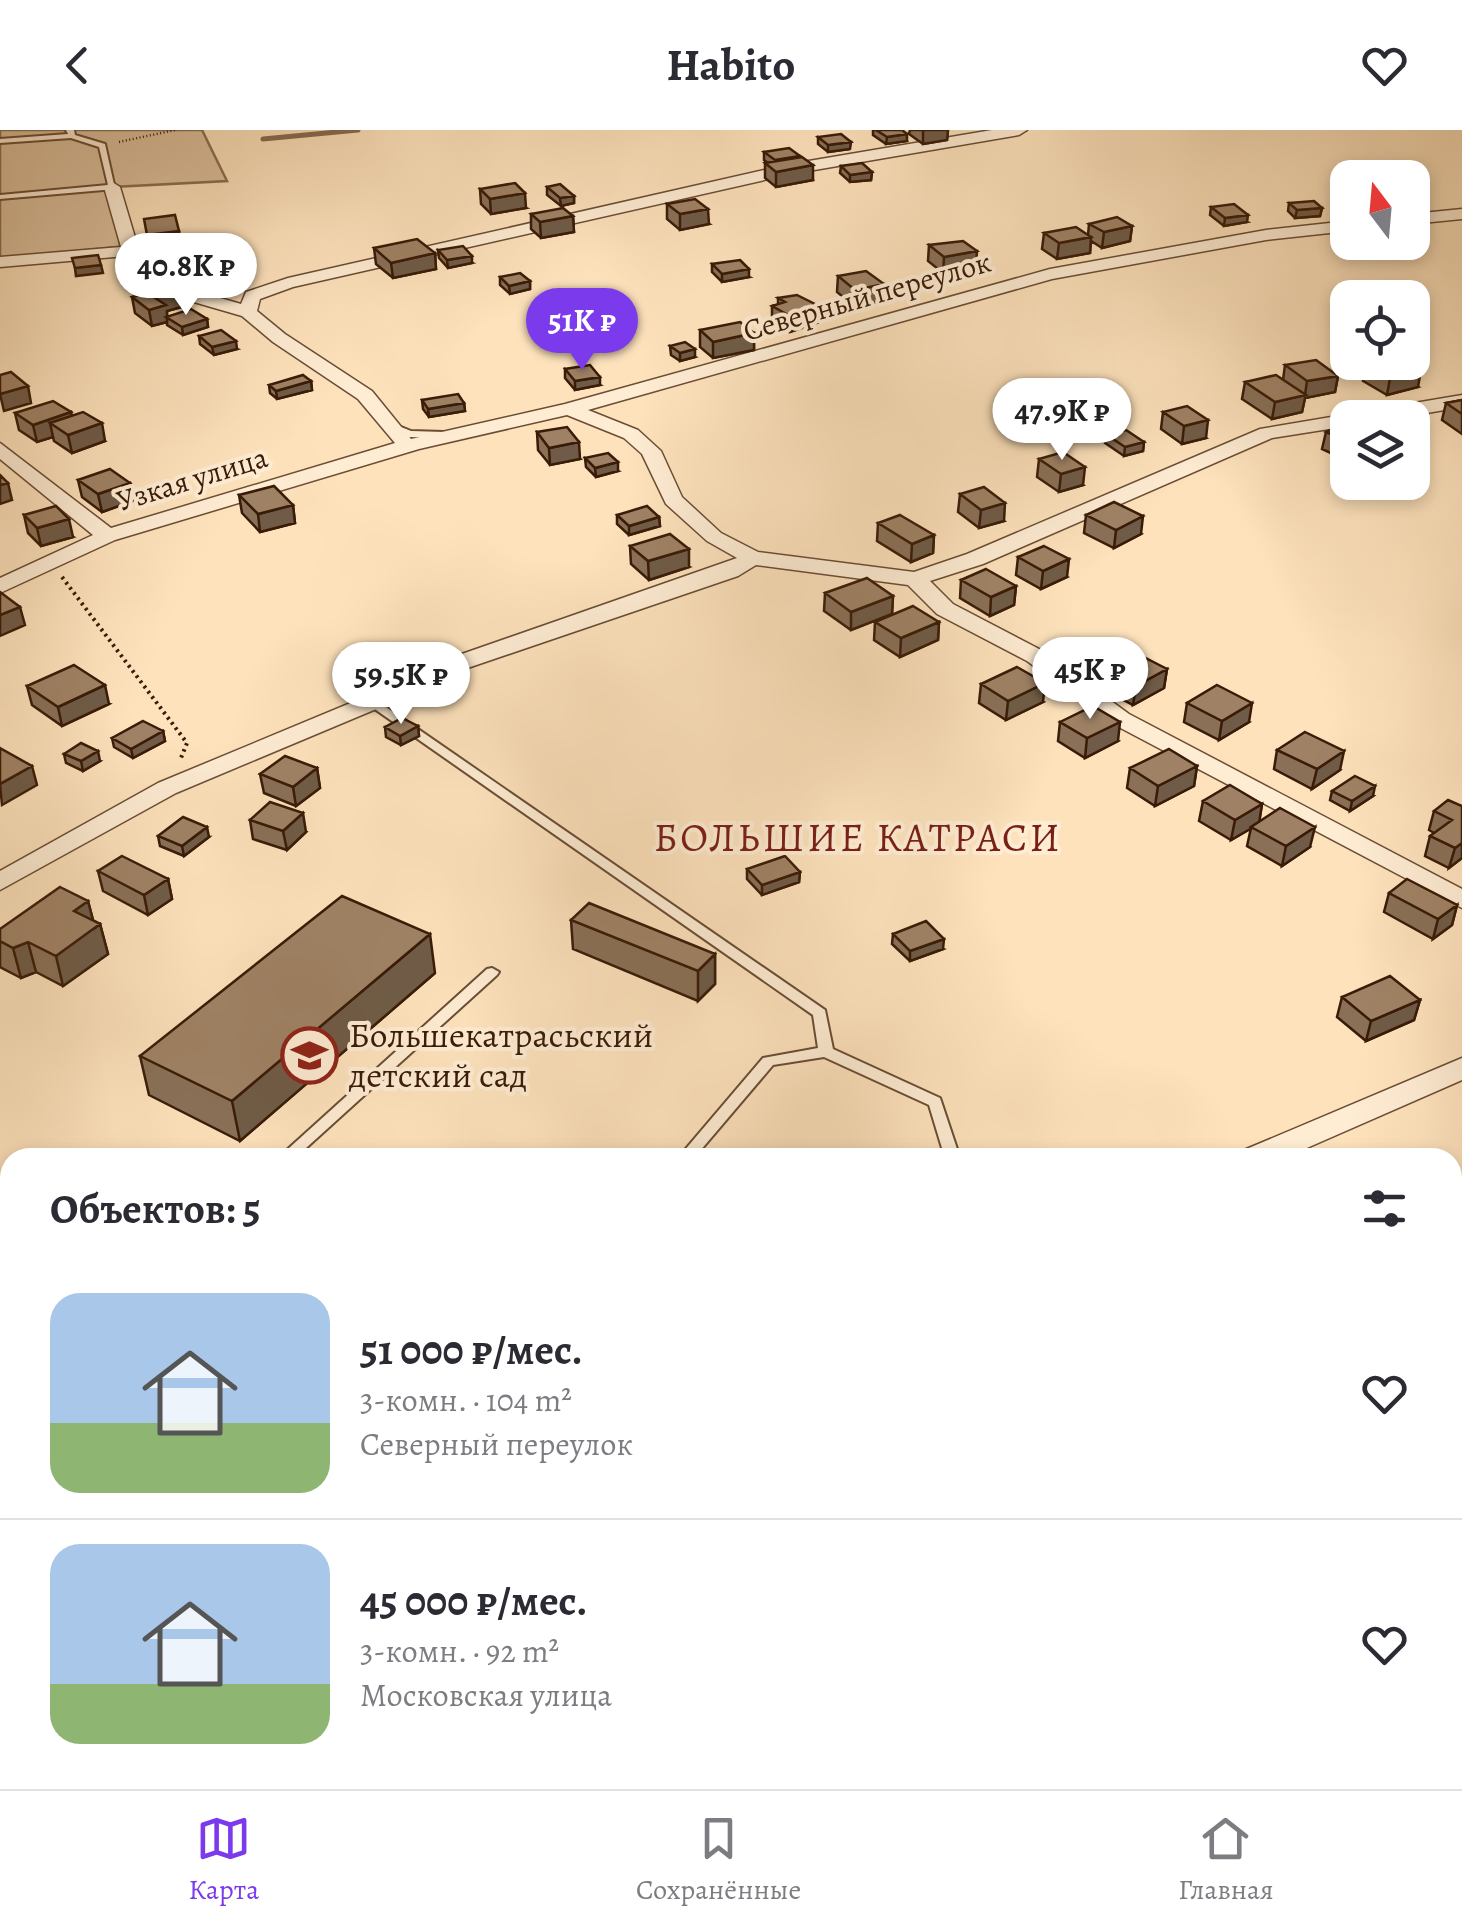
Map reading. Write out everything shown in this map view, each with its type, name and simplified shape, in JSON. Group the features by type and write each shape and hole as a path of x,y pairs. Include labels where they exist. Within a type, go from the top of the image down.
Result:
{"street":[{"path":"248,312 252,296 288,283 790,169 1019,130"},
{"path":"112,187 131,249 155,284 248,312 365,395 402,437"},
{"path":"1430,218 1461,215"},
{"name":"Северный переулок","path":"402,437 454,436 569,409 1050,274 1266,235 1330,228"},
{"path":"0,262 131,249"},
{"path":"1430,406 1462,400"},
{"path":"569,409 631,434 651,451 672,500 714,537 753,558 915,579 975,560 1267,433 1330,423"},
{"name":"Узкая улица","path":"0,586 108,536 402,437"},
{"path":"0,449 108,536"},
{"path":"0,882 167,788 373,702 401,684 712,578 753,558"},
{"path":"915,579 945,609 1035,656 1121,719 1462,900"},
{"path":"1279,1148 1462,1068"}],"lane":[{"path":"0,141 71,133 102,146 112,187 0,196"},
{"path":"373,702 820,1013 826,1052"},
{"path":"296,1148 492,972"},
{"path":"693,1148 768,1061 826,1052 934,1102 950,1148"}],"path":[{"path":"102,146 175,130"},
{"path":"52,563 188,742 167,788"}],"shaded area":[{"path":"0,130 202,130 227,181 113,187 130,246 0,258"}],"building":[{"path":"876,130 902,130 907,134 887,137"},
{"path":"841,134 851,142 828,145 818,137"},
{"path":"789,148 800,156 775,160 764,152"},
{"path":"802,157 813,165 776,172 765,163"},
{"path":"862,163 872,172 850,175 841,166"},
{"path":"515,183 525,193 490,199 480,189"},
{"path":"560,184 574,196 560,198 547,187"},
{"path":"695,199 708,209 680,214 667,204"},
{"path":"1314,201 1322,208 1297,210 1289,203"},
{"path":"1234,204 1248,215 1225,218 1211,207"},
{"path":"563,208 573,216 540,222 531,214"},
{"path":"175,215 179,231 147,235 144,219"},
{"path":"1117,217 1132,226 1104,232 1089,224"},
{"path":"1076,227 1091,237 1059,243 1044,233"},
{"path":"417,239 435,253 391,263 374,248"},
{"path":"963,241 977,251 944,257 929,245"},
{"path":"463,246 472,256 447,260 438,250"},
{"path":"98,255 101,265 75,268 72,258"},
{"path":"231,256 244,266 218,272 208,261"},
{"path":"740,260 749,269 722,274 712,264"},
{"path":"866,271 884,284 855,290 838,276"},
{"path":"520,273 530,281 509,286 500,277"},
{"path":"175,285 182,290 155,298 166,305 149,310 132,297"},
{"path":"797,295 819,306 790,316 772,306 785,302 778,298"},
{"path":"191,309 207,319 182,327 166,317"},
{"path":"740,322 754,333 713,342 700,330"},
{"path":"221,330 236,341 212,347 199,336"},
{"path":"685,342 695,349 680,353 670,346"},
{"path":"1316,360 1330,370 1330,377 1307,381 1285,365"},
{"path":"590,365 600,377 575,381 565,369"},
{"path":"11,372 28,386 0,394 0,375"},
{"path":"303,375 311,381 276,391 269,385"},
{"path":"1276,375 1306,395 1275,402 1245,382"},
{"path":"458,394 464,403 428,409 422,400"},
{"path":"1462,400 1462,414 1446,403"},
{"path":"53,401 71,412 33,425 15,413"},
{"path":"1187,406 1208,420 1184,426 1163,412"},
{"path":"83,412 102,423 68,435 50,423"},
{"path":"567,427 579,442 549,448 537,432"},
{"path":"1126,430 1144,442 1125,447 1107,435"},
{"path":"1063,452 1085,467 1061,474 1039,459"},
{"path":"608,453 618,462 595,468 585,458"},
{"path":"110,469 130,483 98,494 78,480"},
{"path":"274,486 293,505 258,514 239,495"},
{"path":"984,487 1005,503 981,510 960,494"},
{"path":"1114,502 1143,516 1116,530 1086,515"},
{"path":"56,506 69,519 37,528 24,515"},
{"path":"647,506 659,517 629,526 617,515"},
{"path":"900,515 934,535 912,544 878,523"},
{"path":"670,534 689,549 648,561 630,546"},
{"path":"1044,546 1069,559 1043,571 1018,557"},
{"path":"986,569 1016,586 991,597 961,580"},
{"path":"867,578 893,596 851,612 825,593"},
{"path":"0,592 20,607 0,615"},
{"path":"913,606 939,622 901,638 875,622"},
{"path":"1132,651 1167,669 1136,686 1102,668"},
{"path":"74,665 105,685 58,707 27,686"},
{"path":"1017,667 1045,683 1008,701 981,684"},
{"path":"1217,685 1252,703 1222,721 1187,703"},
{"path":"1093,706 1120,722 1087,738 1060,722"},
{"path":"402,718 418,726 400,736 385,727"},
{"path":"143,721 163,731 131,749 112,738"},
{"path":"1305,732 1344,751 1317,769 1277,750"},
{"path":"81,743 98,751 81,761 64,754"},
{"path":"0,748 32,766 0,784"},
{"path":"1169,749 1197,766 1158,786 1130,768"},
{"path":"285,756 317,768 293,787 260,774"},
{"path":"1355,776 1375,786 1352,801 1332,791"},
{"path":"1230,785 1262,804 1235,820 1203,801"},
{"path":"1448,800 1462,806 1462,843 1455,848 1430,836 1452,820 1434,811"},
{"path":"270,802 303,813 283,831 250,820"},
{"path":"1280,808 1315,827 1286,846 1251,827"},
{"path":"183,817 207,827 182,846 158,836"},
{"path":"122,856 168,879 144,895 98,871"},
{"path":"785,856 800,872 762,885 747,869"},
{"path":"1407,879 1457,905 1438,919 1389,893"},
{"path":"60,887 88,901 74,911 100,924 56,956 28,942 13,948 0,941 0,929"},
{"path":"342,896 430,934 232,1101 140,1056"},
{"path":"589,903 715,954 698,971 571,920"},
{"path":"926,921 944,939 910,951 893,934"},
{"path":"1390,976 1420,1000 1371,1021 1342,997"}],"waterway":[{"path":"263,139 358,130"}],"place":[{"name":"Большекатрасьский детский сад","path":"310,1055"}],"district":[{"name":"БОЛЬШИЕ КАТРАСИ","path":"858,837"}]}
